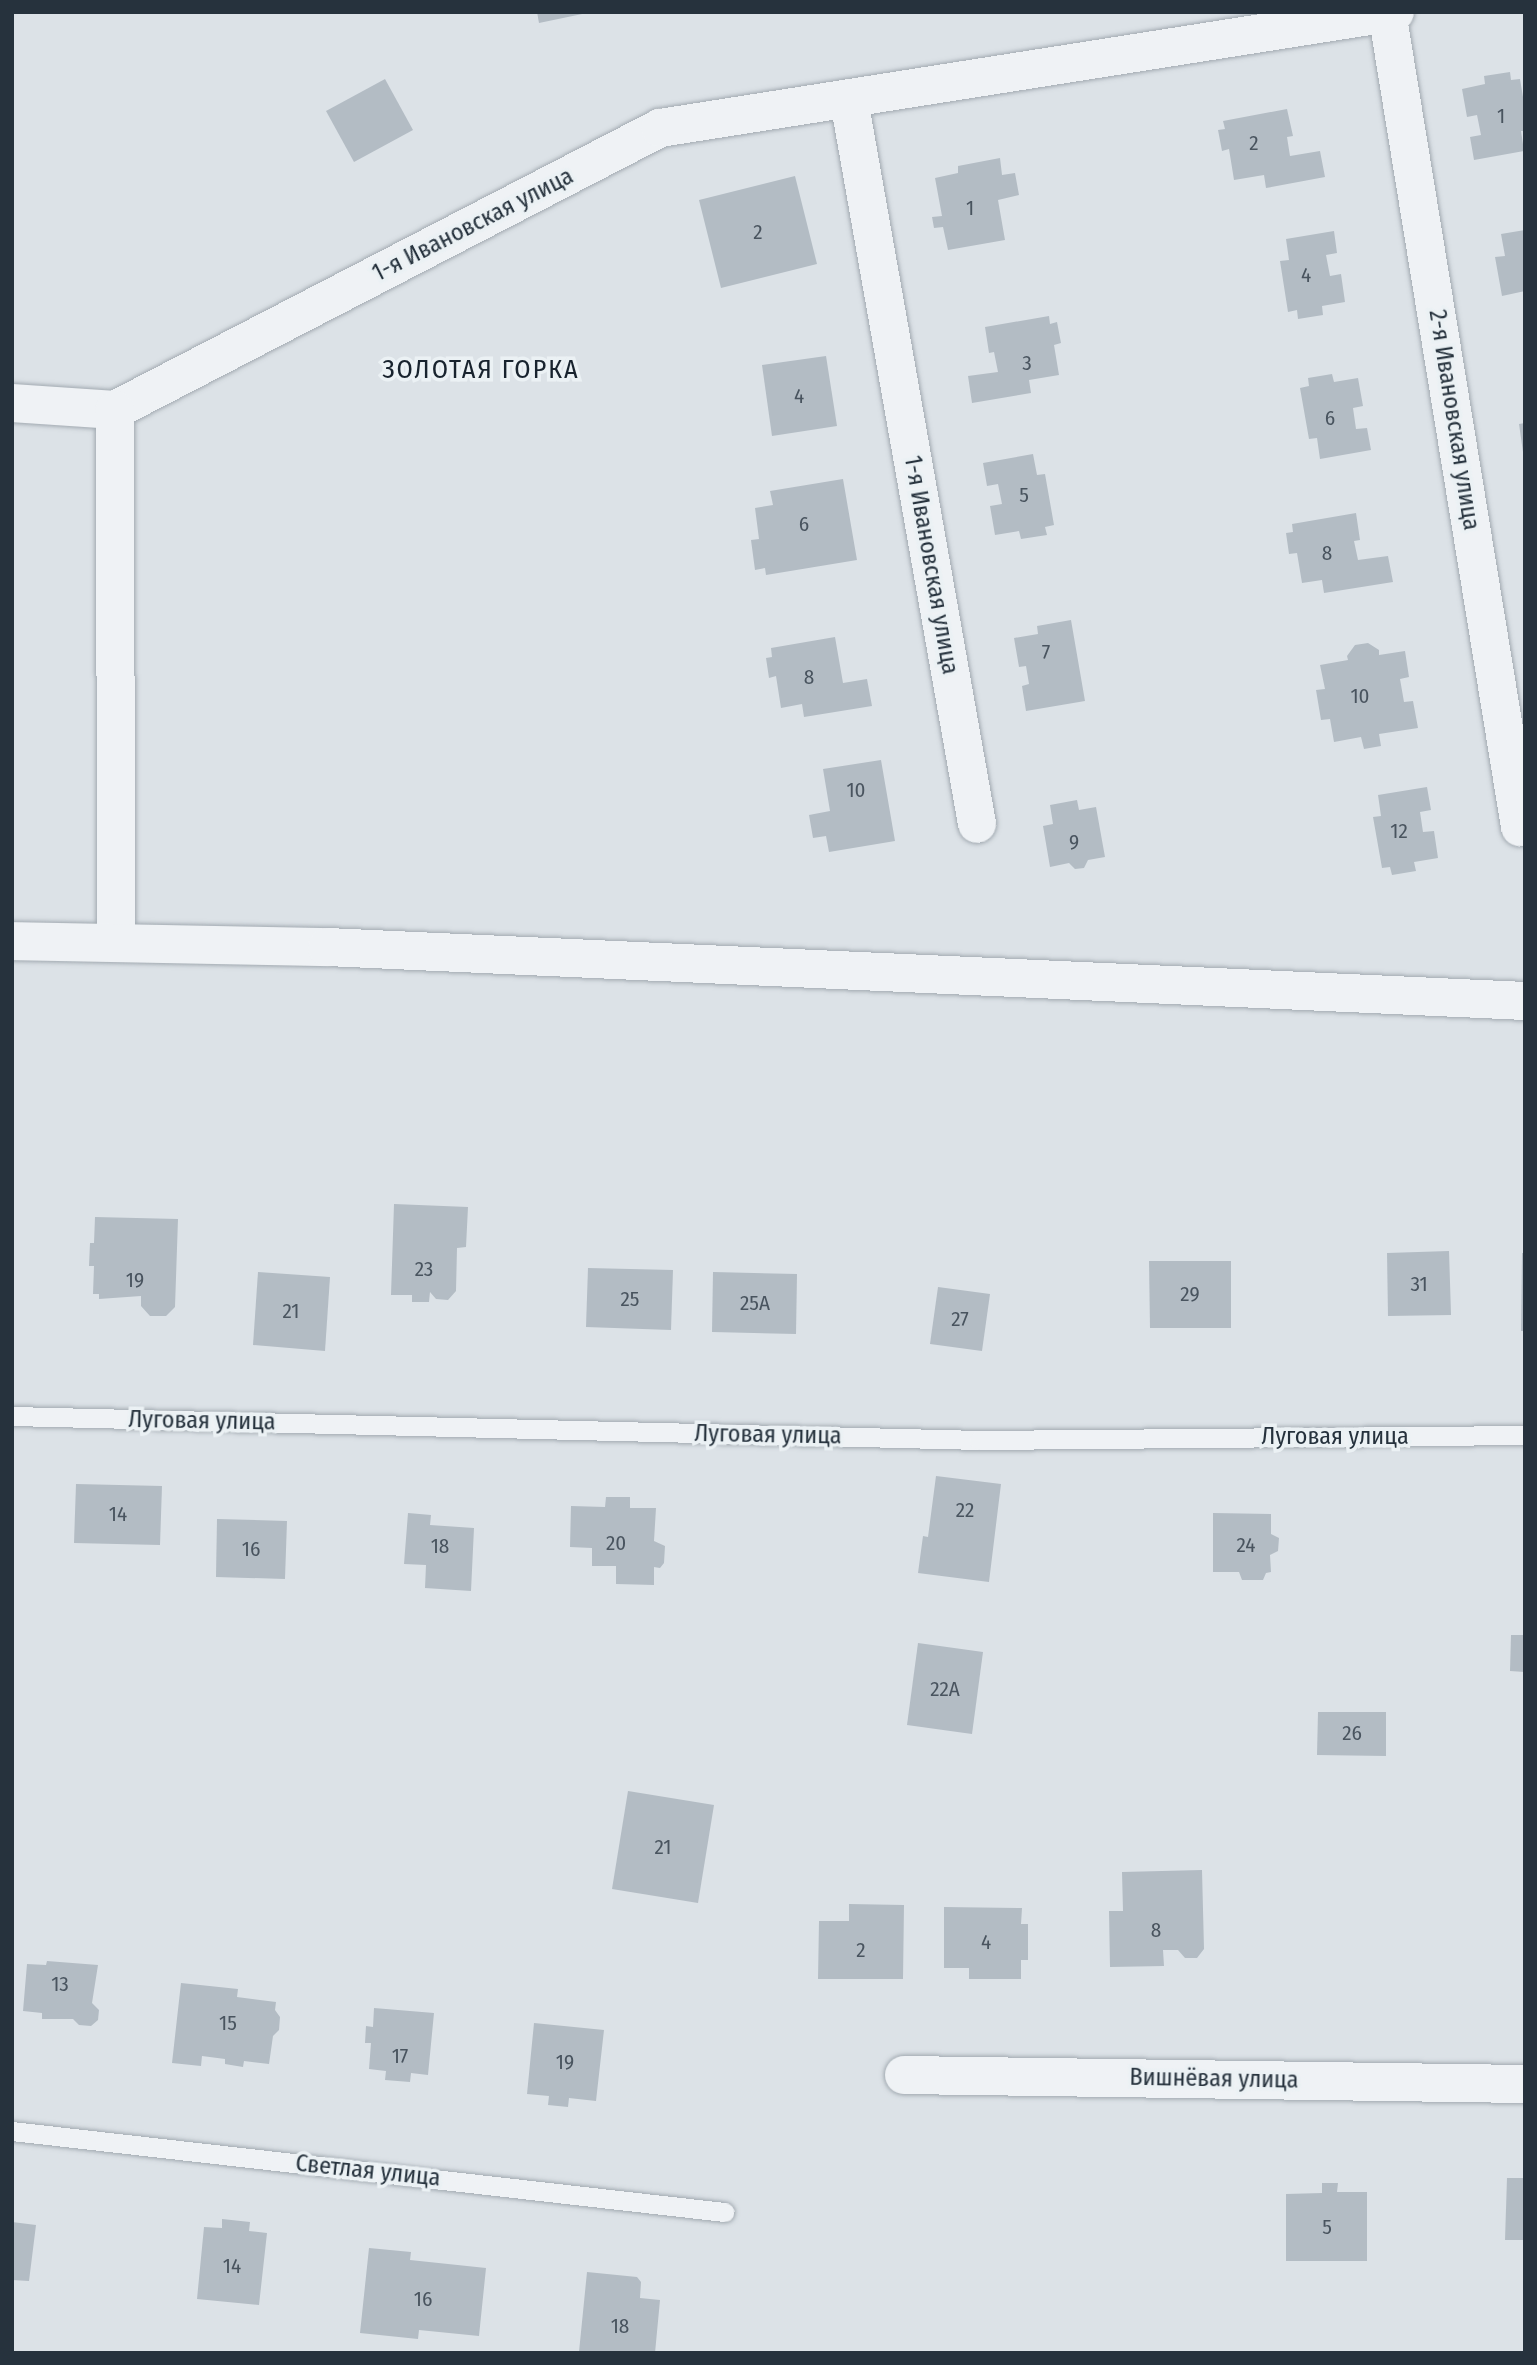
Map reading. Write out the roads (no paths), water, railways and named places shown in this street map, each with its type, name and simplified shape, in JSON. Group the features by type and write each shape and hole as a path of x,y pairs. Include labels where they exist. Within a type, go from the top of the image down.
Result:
{"street":[{"name":"1-я Ивановская улица","path":"115,410 660,128 1389,13"},
{"name":"2-я Ивановская улица","path":"1389,13 1520,827"},
{"name":"1-я Ивановская улица","path":"849,100 976,824"},
{"path":"12,403 115,410 116,943"},
{"path":"12,941 327,947 1525,1001"},
{"name":"Вишнёвая улица","path":"904,2075 1525,2084"}],"lane":[{"name":"Луговая улица","path":"12,1416 979,1440 1525,1435"},
{"name":"Светлая улица","path":"12,2131 724,2212"}],"district":[{"name":"ЗОЛОТАЯ ГОРКА","path":"481,370"}]}
